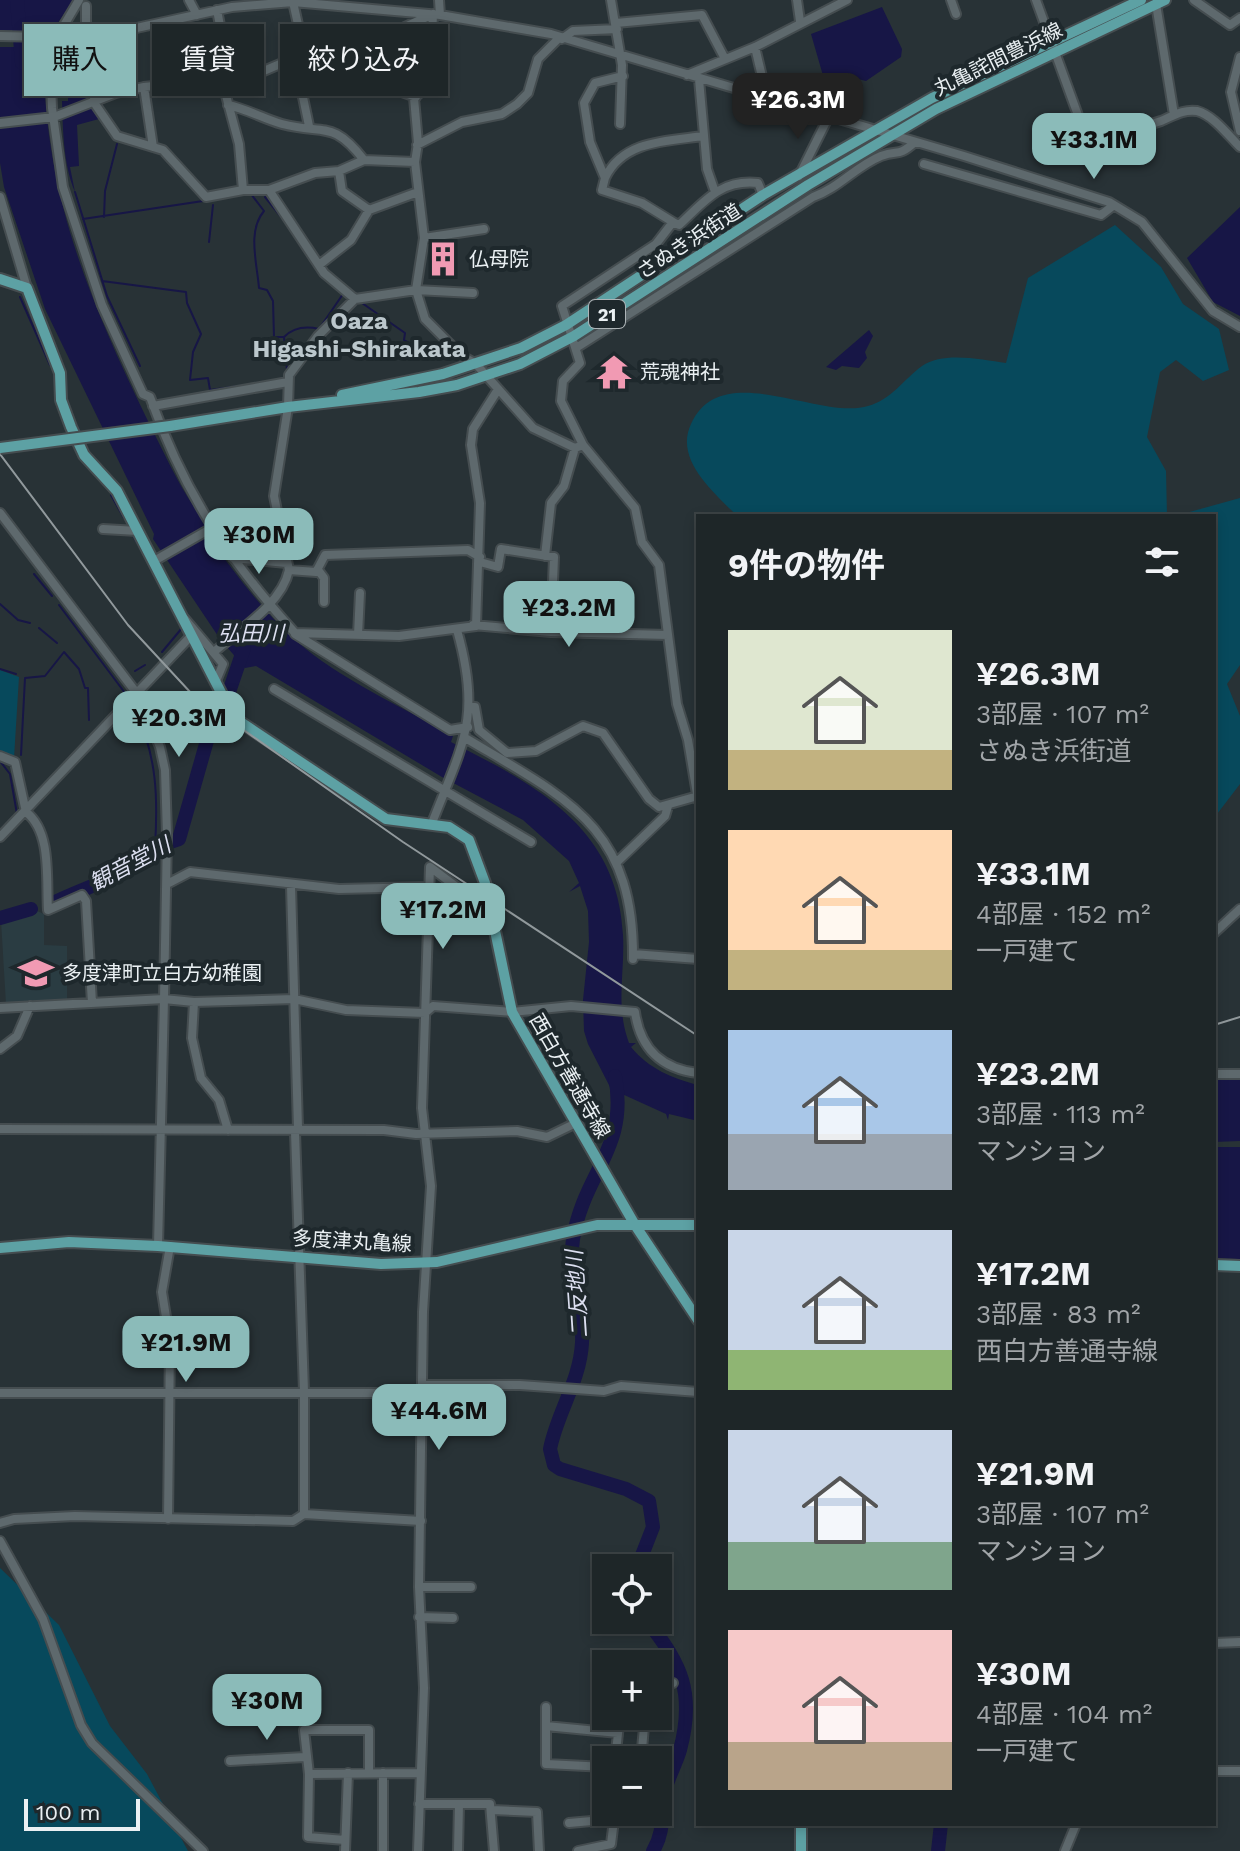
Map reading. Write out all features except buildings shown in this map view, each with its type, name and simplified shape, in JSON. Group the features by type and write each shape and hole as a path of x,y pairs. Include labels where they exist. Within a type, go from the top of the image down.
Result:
{"main road":[{"name":"丸亀詫間豊浜線","path":"894,137 936,109 1141,0"},
{"name":"丸亀詫間豊浜線","path":"876,130 932,98 1161,2"},
{"name":"さぬき浜街道","path":"566,325 763,195 876,130"},
{"name":"さぬき浜街道","path":"0,448 288,407 419,392 520,364 574,336 808,185 894,137"},
{"path":"0,279 27,288"},
{"name":"西白方善通寺線","path":"27,288 60,373 61,400 84,455 117,491 133,531 155,560 191,636 239,721 386,819 432,823 461,833 475,850 512,1012 635,1225 696,1317"},
{"name":"21","path":"288,407 476,364 566,325"},
{"name":"多度津丸亀線","path":"0,1248 69,1242 164,1246 381,1264 427,1262 475,1254 597,1225 696,1225"},
{"path":"1216,1265 1240,1266"},
{"path":"801,1826 801,1851"}],"street":[{"path":"189,0 197,15"},
{"path":"439,0 430,84 416,97 415,162 424,238 416,290 425,319 462,356 476,364 533,428 579,446"},
{"path":"611,0 622,56 620,124"},
{"path":"797,0 800,21"},
{"path":"687,75 724,57 755,47 800,21 847,0"},
{"path":"951,0 956,14"},
{"path":"1036,0 1083,129 1090,133 1113,132 1183,111 1207,116 1240,147"},
{"path":"1194,0 1230,25 1240,18"},
{"path":"136,28 217,10 289,1 351,4 436,15 560,38 876,130 1114,205 1142,222 1157,237 1213,311 1240,327"},
{"path":"289,1 293,24"},
{"path":"1161,2 1174,115"},
{"path":"64,24 82,3"},
{"path":"82,3 84,24"},
{"path":"217,10 219,24"},
{"path":"416,24 436,15"},
{"path":"417,145 462,122 507,112 528,93 538,59 560,38 573,31 702,15 724,57"},
{"path":"0,36 24,36"},
{"path":"755,47 767,98"},
{"path":"1240,57 1231,92 1240,131"},
{"path":"605,178 590,142 584,100 595,83 623,76"},
{"path":"699,79 707,169 714,189"},
{"path":"136,89 152,86"},
{"path":"144,87 153,147"},
{"path":"51,96 49,118 60,172 90,274 121,349 143,394 150,397 165,439 208,530 268,604 295,633 318,651 450,730 468,727"},
{"path":"0,123 49,118 107,96"},
{"path":"228,96 239,144 243,190"},
{"path":"305,96 309,126"},
{"path":"93,101 117,136 163,150 206,197 243,190 269,190 315,173 339,171 364,160 415,162"},
{"path":"228,105 285,125 327,128 344,138 364,160"},
{"path":"799,176 829,116"},
{"path":"704,136 643,145 612,164 602,190 642,203 679,225 714,189 745,182 758,183 763,195"},
{"path":"576,348 813,197 830,191 880,156 901,155 915,142"},
{"path":"924,164 1101,215 1114,205"},
{"path":"339,171 342,191 369,210"},
{"path":"269,190 319,265 355,299"},
{"path":"319,265 351,240 369,210 418,192"},
{"path":"0,197 27,288"},
{"path":"673,222 656,244 562,306 566,325 574,336 580,363 563,381 561,401 579,446 635,508 642,542 659,565 677,704 688,740 696,791"},
{"path":"424,238 484,229"},
{"path":"214,652 268,604 286,582 288,566 274,496 288,407 289,375 318,336 355,299 416,290 473,293"},
{"path":"153,406 288,382"},
{"path":"295,633 358,635 457,630 476,626 480,503 471,445 473,429 497,391"},
{"path":"545,556 551,503 564,486 579,446"},
{"path":"0,513 138,695 155,730 165,770 167,884 162,1292 170,1342 168,1519"},
{"path":"103,529 133,531"},
{"path":"155,560 208,530"},
{"path":"318,570 325,555 362,552 468,550 498,567 501,549 554,557 551,632"},
{"path":"233,558 318,570 324,578 324,602"},
{"path":"358,635 360,593"},
{"path":"184,618 223,664 216,681"},
{"path":"472,625 551,632 668,635"},
{"path":"432,823 467,739 469,671 457,630"},
{"path":"0,837 191,636"},
{"path":"274,689 446,788 531,842"},
{"path":"469,707 475,707 479,730 507,753 536,751 574,728 583,726 603,733 649,799 659,807 696,797"},
{"path":"467,739 566,798 602,838 617,862 630,897 633,957 696,959"},
{"path":"0,756 15,762 26,812 38,821 43,838 48,910 82,895 86,901 92,1003"},
{"path":"617,862 665,816 668,806"},
{"path":"418,1851 424,1688 419,1587 431,1186 422,1108 430,867 490,912"},
{"path":"167,884 190,872 291,886 339,889 429,887"},
{"path":"291,886 298,1128 295,1132 297,1257 304,1391 304,1514"},
{"path":"1216,931 1240,909"},
{"path":"0,1008 164,999 194,1002 294,999 346,1010 425,1013 433,1006 512,1012 571,1006 635,1012 638,1032 647,1048 673,1067 696,1073"},
{"path":"194,1002 192,1038 201,1078 219,1100 228,1130"},
{"path":"0,1049 17,1036 30,1006"},
{"path":"1216,1074 1240,1074"},
{"path":"0,1129 517,1131 547,1137 576,1123"},
{"path":"0,1393 414,1393 423,1385 604,1391 621,1386 696,1392"},
{"path":"0,1523 14,1519 75,1516 293,1521 304,1514 421,1521"},
{"path":"0,1541 43,1619 81,1725 92,1743 203,1851"},
{"path":"419,1587 471,1587"},
{"path":"419,1617 453,1618"},
{"path":"1216,1643 1240,1642"},
{"path":"546,1707 546,1764 592,1766"},
{"path":"546,1726 618,1733"},
{"path":"345,1840 308,1837 309,1774 304,1730 369,1730 369,1773"},
{"path":"617,1746 618,1730"},
{"path":"230,1761 305,1757"},
{"path":"1216,1771 1240,1771"},
{"path":"345,1851 348,1773"},
{"path":"383,1773 383,1851"},
{"path":"309,1774 419,1773"},
{"path":"419,1804 490,1804 494,1851"},
{"path":"458,1851 459,1804"},
{"path":"492,1810 537,1812 539,1851"},
{"path":"569,1823 592,1819"},
{"path":"578,1851 611,1844 613,1826"},
{"path":"1065,1851 1075,1826"}],"shaded area":[{"path":"1115,225 1161,267 1183,304 1219,329 1229,370 1203,381 1176,360 1160,372 1147,437 1166,471 1167,514 735,514 708,486 692,463 687,437 691,424 705,405 725,395 748,393 824,406 868,406 884,399 931,361 963,358 1006,363 1028,278"},
{"path":"1240,498 1240,665 1227,684 1240,716 1240,784 1216,815 1216,514 1182,514"},
{"path":"0,670 19,677 14,758 0,752"},
{"name":"多度津町立白方幼稚園","path":"37,911 44,914 44,945 67,946 67,1000 6,1004 1,921"},
{"path":"0,1568 59,1625 110,1726 147,1774 188,1851 0,1851"}],"water":[{"path":"0,0 73,0 57,24 24,24 24,31 0,30"},
{"path":"882,7 902,49 901,57 866,81 854,78 837,88 824,79 811,34"},
{"name":"弘田川","path":"0,47 24,47 24,96 45,96 60,192 87,282 124,371 174,474 209,527 208,537 249,591 295,640 351,680 453,736 451,742 541,793 567,814 589,838 606,865 618,897 623,935 621,999 629,1043 636,1043 631,1047 653,1067 696,1084 696,1121 669,1114 668,1120 666,1114 611,1089 588,1044 584,1031 583,1000 589,942 588,911 580,886 569,892 579,883 569,861 523,820 442,777 256,666 245,668 220,639 153,539 154,534 45,309 4,187 0,163"},
{"path":"68,96 87,96 99,119 77,125 79,166 70,167 75,192 63,135 62,101 68,101"},
{"path":"1240,207 1240,316 1213,302 1187,258"},
{"path":"869,330 873,336 865,352 867,358 859,368 842,366 836,370 826,367"},
{"path":"1216,1075 1240,1075 1240,1141 1216,1142"},
{"path":"1216,1147 1240,1147 1240,1259 1216,1258"}],"waterway":[{"name":"弘田川","path":"17,0 22,63"},
{"path":"104,217 105,191 117,144"},
{"path":"75,192 107,296 140,366"},
{"path":"251,194 264,211 254,238 259,288 267,290 273,301 274,337 284,337 287,370"},
{"path":"265,197 287,224"},
{"path":"83,219 203,201"},
{"path":"209,242 213,205"},
{"path":"102,281 186,292 187,303 201,334 193,352 190,380 208,378 210,390 247,385"},
{"path":"284,337 300,328 319,329 343,294"},
{"path":"20,297 50,365"},
{"path":"362,303 405,333 404,340 438,359"},
{"path":"72,416 80,432"},
{"path":"84,442 90,454"},
{"path":"111,495 124,518"},
{"path":"132,534 149,563"},
{"path":"34,574 52,596"},
{"path":"0,604 18,620 30,623"},
{"path":"59,605 128,697"},
{"path":"39,628 57,643"},
{"path":"162,652 182,628"},
{"name":"観音堂川","path":"229,692 244,648"},
{"path":"21,755 25,678 45,676 64,652 79,669 85,688 88,688 89,720"},
{"path":"135,671 145,665"},
{"path":"0,669 16,674"},
{"path":"136,712 152,762 155,847"},
{"name":"観音堂川","path":"53,903 124,872 148,856 155,847 179,839 214,716"},
{"path":"0,761 10,774 17,814"},
{"name":"観音堂川","path":"0,918 31,909"},
{"name":"二反地川","path":"615,1076 618,1101 616,1123 611,1142 586,1196 573,1239 573,1265 582,1330 580,1357 550,1449 554,1465 560,1469 626,1489 649,1501 653,1527 642,1554"},
{"name":"二反地川","path":"653,1851 661,1829 666,1786 680,1750 686,1712 677,1665 656,1634"},
{"name":"弘田川","path":"938,1851 941,1826"}],"railway":[{"path":"0,454 128,625 191,693 403,842 696,1035"},
{"path":"1216,1024 1240,1017"}],"place":[{"name":"仏母院","path":"443,259"},
{"name":"荒魂神社","path":"614,372"},
{"name":"多度津町立白方幼稚園","path":"36,973"}],"district":[{"name":"Oaza Higashi-Shirakata","path":"359,335"}]}
